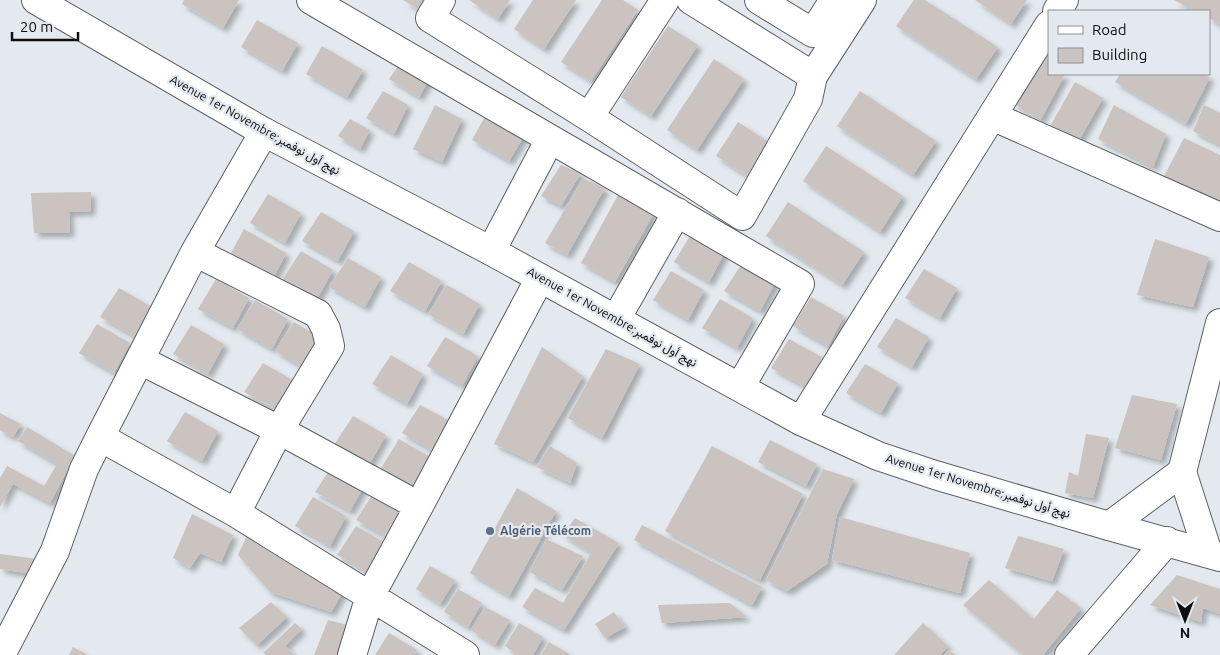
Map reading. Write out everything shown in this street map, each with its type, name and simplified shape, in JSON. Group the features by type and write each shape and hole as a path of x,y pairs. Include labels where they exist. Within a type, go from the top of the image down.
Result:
{"street":[{"name":"Avenue 1er Novembre;نهج أول نوفمبر","path":"36,0 264,132 491,251 801,421 878,456 1109,526 1214,555"},
{"path":"311,0 800,284 740,387"},
{"path":"441,0 430,18 589,117 742,216 808,99 803,70 813,33 834,0"},
{"path":"589,117 665,0"},
{"path":"691,0 803,70"},
{"path":"759,0 813,33"},
{"path":"803,70 862,0"},
{"path":"801,421 1048,27"},
{"path":"992,116 1220,218"},
{"path":"1,655 56,551 84,470 100,437 196,252 264,132"},
{"path":"491,251 550,139"},
{"path":"616,319 677,212"},
{"path":"196,252 318,314 326,329 330,346 279,430 236,513"},
{"path":"352,655 370,596 540,278"},
{"path":"1214,555 1182,472 1220,323"},
{"path":"140,360 279,430 419,506"},
{"path":"100,437 236,513 465,655"},
{"path":"1109,526 1182,472"},
{"path":"1069,655 1167,541"}],"building":[{"path":"184,0 239,0 223,28 182,4"},
{"path":"403,0 430,0 423,12"},
{"path":"469,0 510,0 498,19"},
{"path":"533,0 576,0 544,49 514,29"},
{"path":"602,0 623,0 638,10 591,81 561,62"},
{"path":"914,0 925,0 998,47 976,79 896,26"},
{"path":"975,0 1027,0 1011,24"},
{"path":"1174,0 1220,0 1220,24 1210,19 1210,10 1193,10"},
{"path":"257,20 298,43 282,71 241,47"},
{"path":"668,26 698,45 651,116 621,97"},
{"path":"322,46 363,70 347,97 306,74"},
{"path":"1048,46 1048,75 1064,75 1040,121 1013,103"},
{"path":"714,59 744,79 697,150 667,130"},
{"path":"401,62 430,78 419,97 389,79"},
{"path":"1119,75 1206,75 1210,77 1186,124 1115,82"},
{"path":"1075,82 1103,98 1078,142 1049,128"},
{"path":"383,91 408,105 394,134 366,118"},
{"path":"860,91 936,141 913,175 837,126"},
{"path":"435,105 462,119 442,162 413,149"},
{"path":"1114,105 1166,134 1153,167 1098,139"},
{"path":"1204,105 1220,113 1220,145 1193,131"},
{"path":"488,111 526,133 509,161 472,140"},
{"path":"350,119 370,130 360,149 338,136"},
{"path":"738,122 769,142 747,176 716,156"},
{"path":"1184,138 1220,155 1220,200 1162,180"},
{"path":"826,146 903,196 880,232 803,181"},
{"path":"561,165 581,173 561,206 541,196"},
{"path":"583,178 605,188 567,255 545,243"},
{"path":"91,192 91,211 69,212 70,233 34,233 31,193"},
{"path":"619,193 654,213 615,282 581,263"},
{"path":"268,194 301,213 285,243 250,223"},
{"path":"788,202 864,252 842,285 766,236"},
{"path":"321,212 354,231 338,261 302,241"},
{"path":"244,229 286,253 274,277 231,253"},
{"path":"692,233 725,252 709,282 674,262"},
{"path":"1155,239 1209,257 1193,307 1137,295"},
{"path":"301,251 333,270 317,299 282,280"},
{"path":"348,258 381,277 365,307 329,287"},
{"path":"409,262 442,281 425,311 390,291"},
{"path":"743,262 776,281 760,311 724,291"},
{"path":"924,269 957,288 940,318 905,298"},
{"path":"671,271 704,290 688,320 653,300"},
{"path":"216,279 249,298 233,328 198,309"},
{"path":"447,285 480,304 463,334 428,314"},
{"path":"119,288 152,307 136,337 100,317"},
{"path":"811,297 844,316 828,346 793,326"},
{"path":"720,299 753,318 737,348 702,328"},
{"path":"255,300 288,319 272,349 237,329"},
{"path":"896,318 929,337 912,367 877,347"},
{"path":"294,322 326,341 310,371 275,351"},
{"path":"97,324 130,343 114,373 79,353"},
{"path":"191,325 224,344 208,374 173,354"},
{"path":"445,337 478,356 462,386 427,366"},
{"path":"789,339 822,357 806,387 771,368"},
{"path":"542,347 583,376 533,462 494,444"},
{"path":"606,349 640,364 602,438 568,418"},
{"path":"391,355 423,374 407,404 372,384"},
{"path":"263,363 296,382 279,411 244,392"},
{"path":"865,364 898,383 881,413 846,393"},
{"path":"1132,395 1177,404 1161,460 1115,448"},
{"path":"420,405 454,423 437,453 402,433"},
{"path":"185,412 218,431 202,461 167,441"},
{"path":"0,413 21,424 13,437 0,430"},
{"path":"353,416 386,435 369,465 334,445"},
{"path":"27,427 75,456 50,503 13,484 0,507 0,478 7,466 44,486 57,464 18,441"},
{"path":"1086,434 1109,438 1093,498 1065,493 1069,472 1078,476"},
{"path":"399,439 432,458 416,488 381,468"},
{"path":"770,440 817,464 806,486 758,462"},
{"path":"550,446 577,463 570,483 537,467"},
{"path":"712,446 803,494 760,580 665,531"},
{"path":"334,463 367,481 350,511 315,492"},
{"path":"823,469 854,479 837,514 827,564 787,591 766,580"},
{"path":"517,488 556,511 509,596 470,573"},
{"path":"375,491 408,510 392,539 356,520"},
{"path":"313,497 346,516 330,546 295,526"},
{"path":"192,514 233,535 221,562 200,553 190,568 173,558"},
{"path":"840,517 970,553 960,593 832,560"},
{"path":"575,518 619,543 564,630 522,607 535,588 563,603 591,553 563,535"},
{"path":"642,525 762,587 752,605 634,540"},
{"path":"356,526 389,545 373,575 337,555"},
{"path":"250,529 347,585 331,612 270,592 238,555"},
{"path":"1018,536 1064,549 1052,581 1005,568"},
{"path":"546,539 583,556 562,590 530,572"},
{"path":"0,554 45,560 39,575 0,569"},
{"path":"430,566 455,580 440,604 416,589"},
{"path":"1177,575 1220,589 1220,614 1203,608 1201,622 1150,605"},
{"path":"989,580 1034,619 1057,590 1081,608 1043,655 1023,655 963,605"},
{"path":"458,589 482,603 468,627 444,612"},
{"path":"271,602 287,617 257,645 239,628"},
{"path":"730,603 747,617 662,623 658,605"},
{"path":"485,607 510,620 495,645 471,630"},
{"path":"614,612 625,627 605,638 595,624"},
{"path":"328,620 355,627 348,655 314,655"},
{"path":"295,623 302,629 285,646 295,655 266,655 263,653"},
{"path":"519,623 543,637 533,655 518,655 505,646"},
{"path":"923,623 948,646 940,655 894,655"},
{"path":"389,633 417,650 414,655 375,655"},
{"path":"549,642 571,655 541,655"},
{"path":"73,647 88,655 69,655"},
{"path":"949,650 955,655 944,655"}],"place":[{"name":"Algérie Télécom","path":"490,531"}]}
